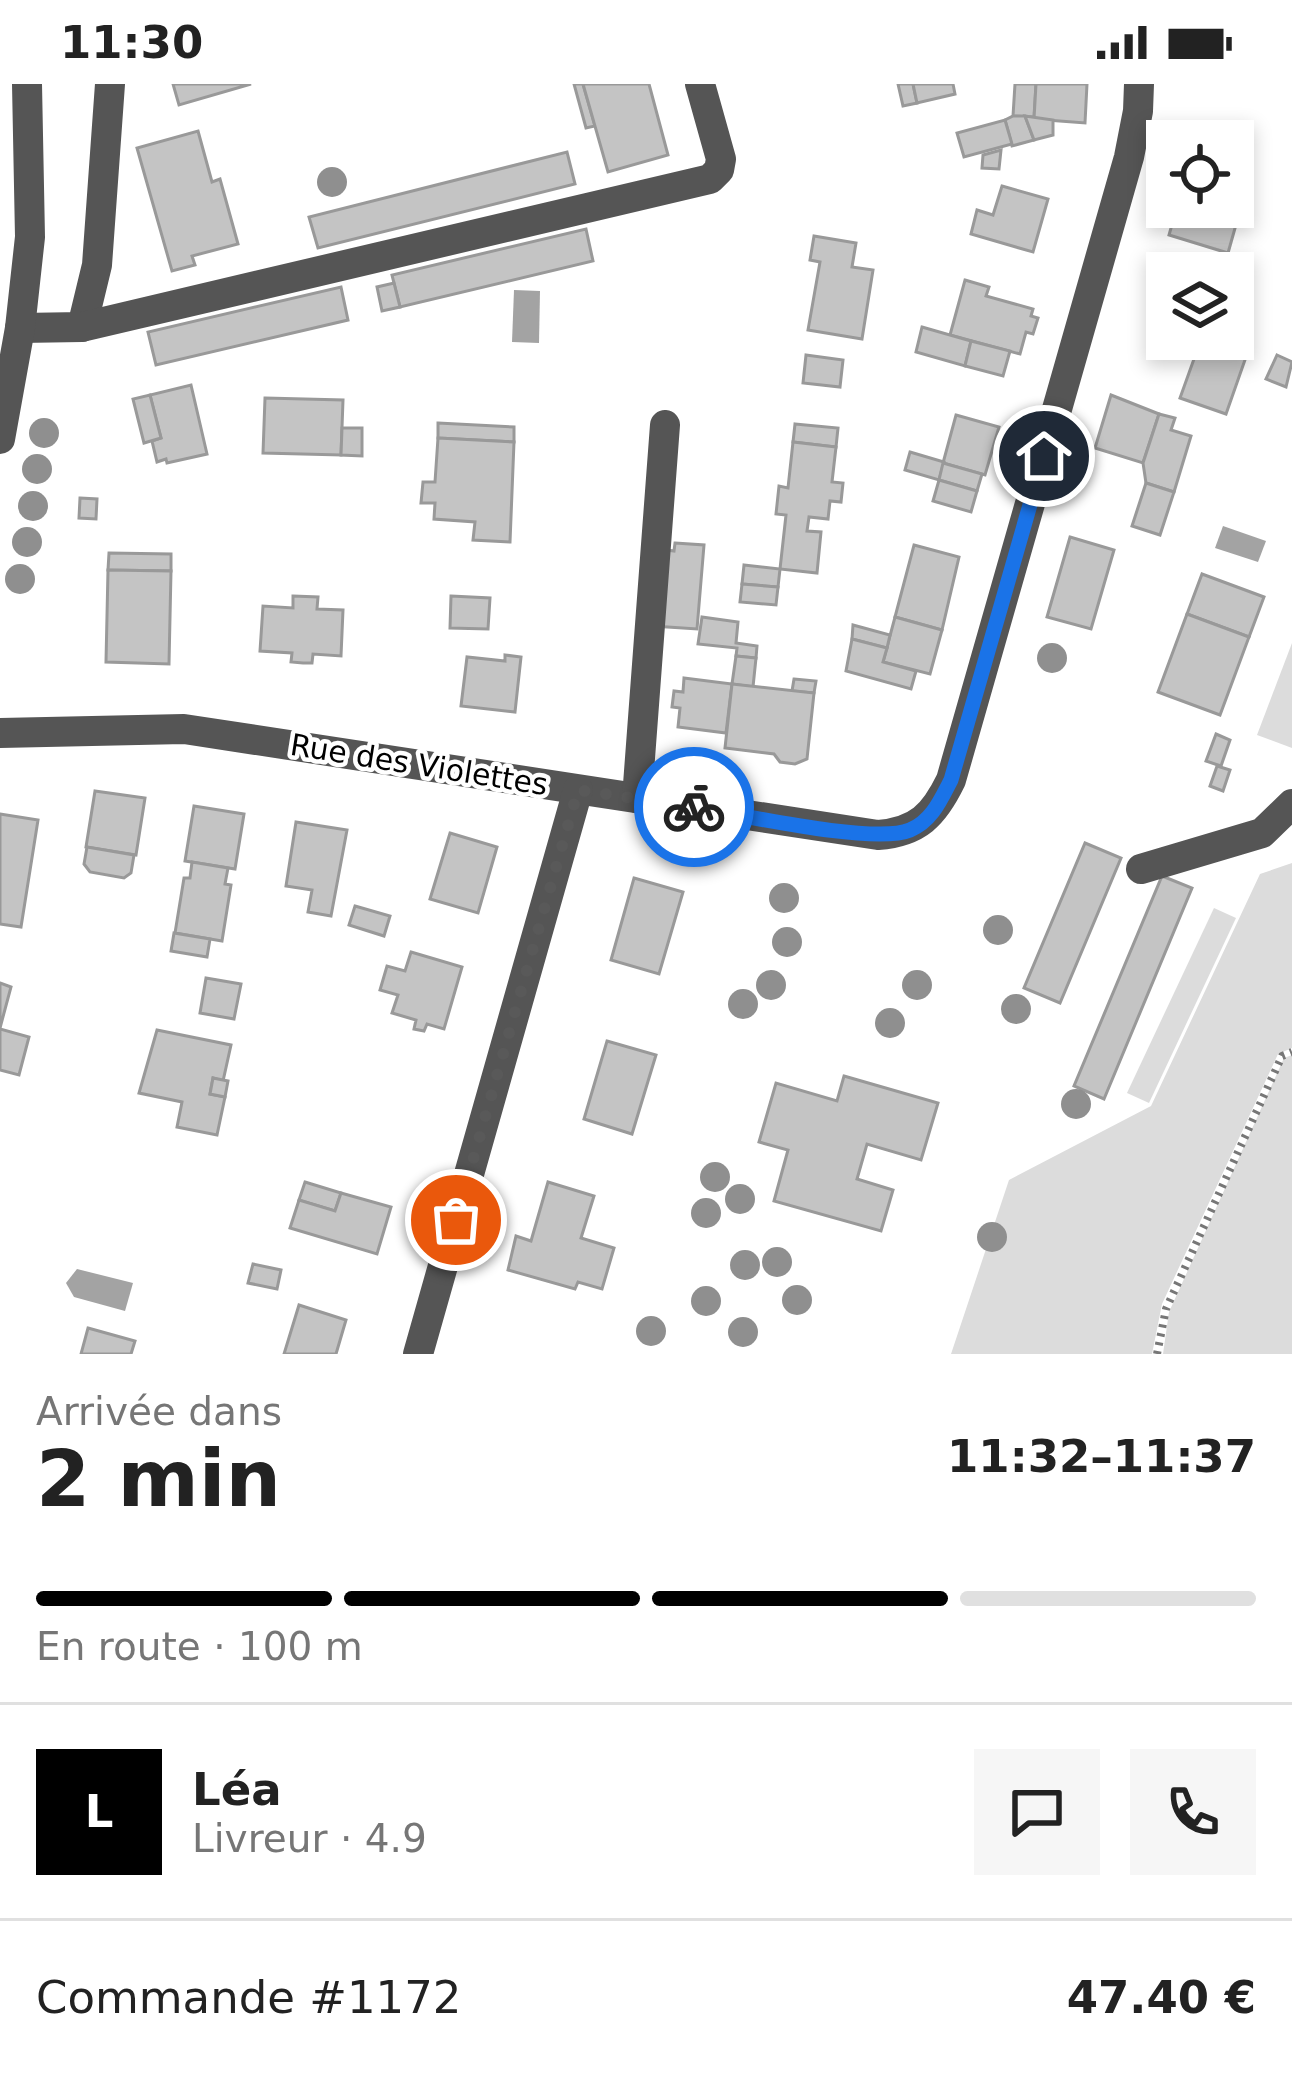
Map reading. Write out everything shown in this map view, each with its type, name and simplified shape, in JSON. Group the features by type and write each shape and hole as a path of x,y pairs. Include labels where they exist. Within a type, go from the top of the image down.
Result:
{"street":[{"path":"0,439 30,237 27,84"},
{"path":"82,327 97,266 110,84"},
{"path":"20,328 82,327 710,179 721,159 700,84"},
{"name":"Rue des Violettes","path":"0,734 184,729 878,835 914,829 937,808 957,758 1130,157 1139,84"},
{"path":"637,798 665,425"},
{"path":"418,1354 578,790"},
{"path":"1142,869 1262,833 1292,804"}],"path":[{"path":"1157,1354 1166,1309 1282,1056 1292,1052"}],"shaded area":[{"path":"514,290 540,291 539,343 512,342"},
{"path":"1223,526 1266,541 1258,562 1215,548"},
{"path":"1292,643 1292,748 1257,735"},
{"path":"1292,863 1292,1048 1278,1054 1162,1304 1152,1354 951,1354 1009,1180 1151,1106 1260,874"},
{"path":"1214,908 1236,918 1149,1103 1127,1093"},
{"path":"1292,1055 1292,1354 1163,1354 1169,1312 1284,1058"},
{"path":"77,1269 133,1283 125,1311 74,1297 66,1283"}],"building":[{"path":"173,84 251,84 179,105"},
{"path":"574,84 583,84 595,126 586,128"},
{"path":"583,84 649,84 668,155 608,172"},
{"path":"898,84 913,84 917,103 903,106"},
{"path":"913,84 953,84 955,94 917,103"},
{"path":"1015,84 1036,84 1034,117 1013,116"},
{"path":"1036,84 1087,84 1085,123 1034,119"},
{"path":"1025,116 1034,140 1012,146 1005,120"},
{"path":"1025,116 1053,120 1053,135 1034,140"},
{"path":"1005,120 1012,144 964,157 957,133"},
{"path":"198,131 212,182 220,179 238,244 192,256 195,265 172,271 137,148"},
{"path":"1001,150 999,169 982,168 983,155"},
{"path":"567,152 575,184 318,248 309,217"},
{"path":"1002,186 1048,199 1033,252 971,234 977,210 993,215"},
{"path":"1171,228 1235,228 1228,252 1169,235"},
{"path":"586,229 593,261 400,307 392,275"},
{"path":"814,236 856,243 852,267 873,270 862,339 808,330 820,262 810,260"},
{"path":"965,280 989,287 986,296 1033,309 1031,316 1038,318 1033,334 1026,332 1020,354 950,335"},
{"path":"394,283 400,307 382,311 377,287"},
{"path":"341,287 348,320 156,365 148,332"},
{"path":"922,327 971,341 965,366 916,352"},
{"path":"971,341 1010,351 1003,376 965,366"},
{"path":"806,355 843,360 840,387 803,383"},
{"path":"1277,355 1292,362 1286,387 1266,379"},
{"path":"1194,360 1245,360 1226,414 1180,398"},
{"path":"191,385 207,454 157,462 152,441 161,438 150,395"},
{"path":"150,395 161,438 144,443 133,399"},
{"path":"1111,395 1159,414 1143,463 1095,448"},
{"path":"265,398 343,400 341,455 263,453"},
{"path":"1159,414 1175,418 1171,430 1191,436 1174,492 1146,483 1143,463"},
{"path":"956,415 999,427 985,475 943,463"},
{"path":"438,423 514,427 514,442 438,438"},
{"path":"795,424 838,428 836,447 793,442"},
{"path":"342,428 362,428 362,456 341,455"},
{"path":"438,438 514,442 510,542 473,540 475,522 434,519 435,503 421,503 423,482 435,482"},
{"path":"793,442 836,447 832,482 843,483 841,502 830,501 828,519 809,517 807,531 821,532 817,573 780,569 786,515 776,514 779,486 788,488"},
{"path":"910,452 944,462 939,480 905,470"},
{"path":"943,463 982,474 977,491 939,480"},
{"path":"939,480 977,491 971,512 933,501"},
{"path":"1146,483 1174,492 1160,535 1132,526"},
{"path":"80,498 97,499 96,519 79,518"},
{"path":"1070,537 1114,550 1091,629 1047,617"},
{"path":"675,543 704,545 697,629 653,626 659,549 674,551"},
{"path":"914,545 959,557 942,630 895,617"},
{"path":"109,553 171,554 171,571 108,570"},
{"path":"744,565 780,569 778,587 742,584"},
{"path":"108,570 171,571 169,664 106,662"},
{"path":"1202,574 1264,597 1249,637 1187,614"},
{"path":"742,584 778,587 776,605 740,602"},
{"path":"293,596 318,597 317,609 343,610 341,656 313,654 312,663 303,663 291,662 292,653 260,651 263,606 293,608"},
{"path":"451,596 490,598 488,629 450,628"},
{"path":"1187,614 1249,637 1220,715 1158,692"},
{"path":"702,617 738,622 736,643 757,646 756,658 736,656 737,648 698,644"},
{"path":"895,617 942,630 930,674 883,662"},
{"path":"853,625 890,635 887,648 852,639"},
{"path":"852,639 887,648 883,662 916,671 911,689 846,671"},
{"path":"505,655 521,657 515,712 461,706 467,657 505,661"},
{"path":"736,656 756,658 753,687 732,684"},
{"path":"684,678 732,684 726,733 678,727 680,708 672,707 674,691 683,692"},
{"path":"794,679 816,681 814,693 792,691"},
{"path":"732,684 814,693 807,759 795,764 780,762 774,754 725,748"},
{"path":"1216,734 1230,740 1221,766 1206,761"},
{"path":"1217,766 1230,770 1223,791 1210,786"},
{"path":"95,791 145,798 136,855 86,847"},
{"path":"194,806 244,814 235,869 185,861"},
{"path":"0,814 38,820 21,927 0,924"},
{"path":"296,822 347,830 331,916 308,912 312,890 286,886"},
{"path":"450,833 497,847 478,913 430,899"},
{"path":"1085,843 1121,858 1060,1003 1024,988"},
{"path":"87,847 134,855 131,873 124,878 90,872 84,864"},
{"path":"192,862 228,868 225,884 231,885 222,941 175,933 184,878 190,878"},
{"path":"1162,876 1192,888 1104,1099 1074,1086"},
{"path":"634,878 683,892 659,974 611,960"},
{"path":"355,906 390,916 384,936 349,925"},
{"path":"174,933 210,939 207,957 171,951"},
{"path":"411,952 462,967 444,1029 427,1024 424,1031 414,1029 416,1020 392,1013 398,995 380,990 387,966 405,971"},
{"path":"206,978 241,984 234,1019 200,1013"},
{"path":"0,983 11,987 0,1028"},
{"path":"0,1029 29,1037 19,1075 0,1070"},
{"path":"157,1030 231,1045 223,1081 213,1078 210,1094 225,1097 217,1135 177,1127 182,1102 139,1093"},
{"path":"607,1041 656,1055 632,1134 584,1119"},
{"path":"844,1076 938,1103 921,1160 867,1144 857,1179 893,1190 881,1231 774,1201 788,1150 759,1142 776,1083 837,1101"},
{"path":"213,1078 228,1081 225,1097 210,1094"},
{"path":"305,1182 341,1193 335,1211 299,1200"},
{"path":"548,1182 594,1196 581,1238 614,1248 602,1289 578,1282 575,1289 508,1270 516,1236 531,1241"},
{"path":"341,1193 391,1207 377,1254 290,1228 299,1200 335,1211"},
{"path":"253,1264 281,1270 277,1289 248,1283"},
{"path":"299,1305 346,1320 336,1354 284,1354"},
{"path":"88,1328 135,1341 131,1354 81,1354"}],"way so far":[{"path":"456,1220 578,790 694,807"}],"route":[{"path":"694,807 878,835 914,829 937,808 951,780 1044,456"}]}
